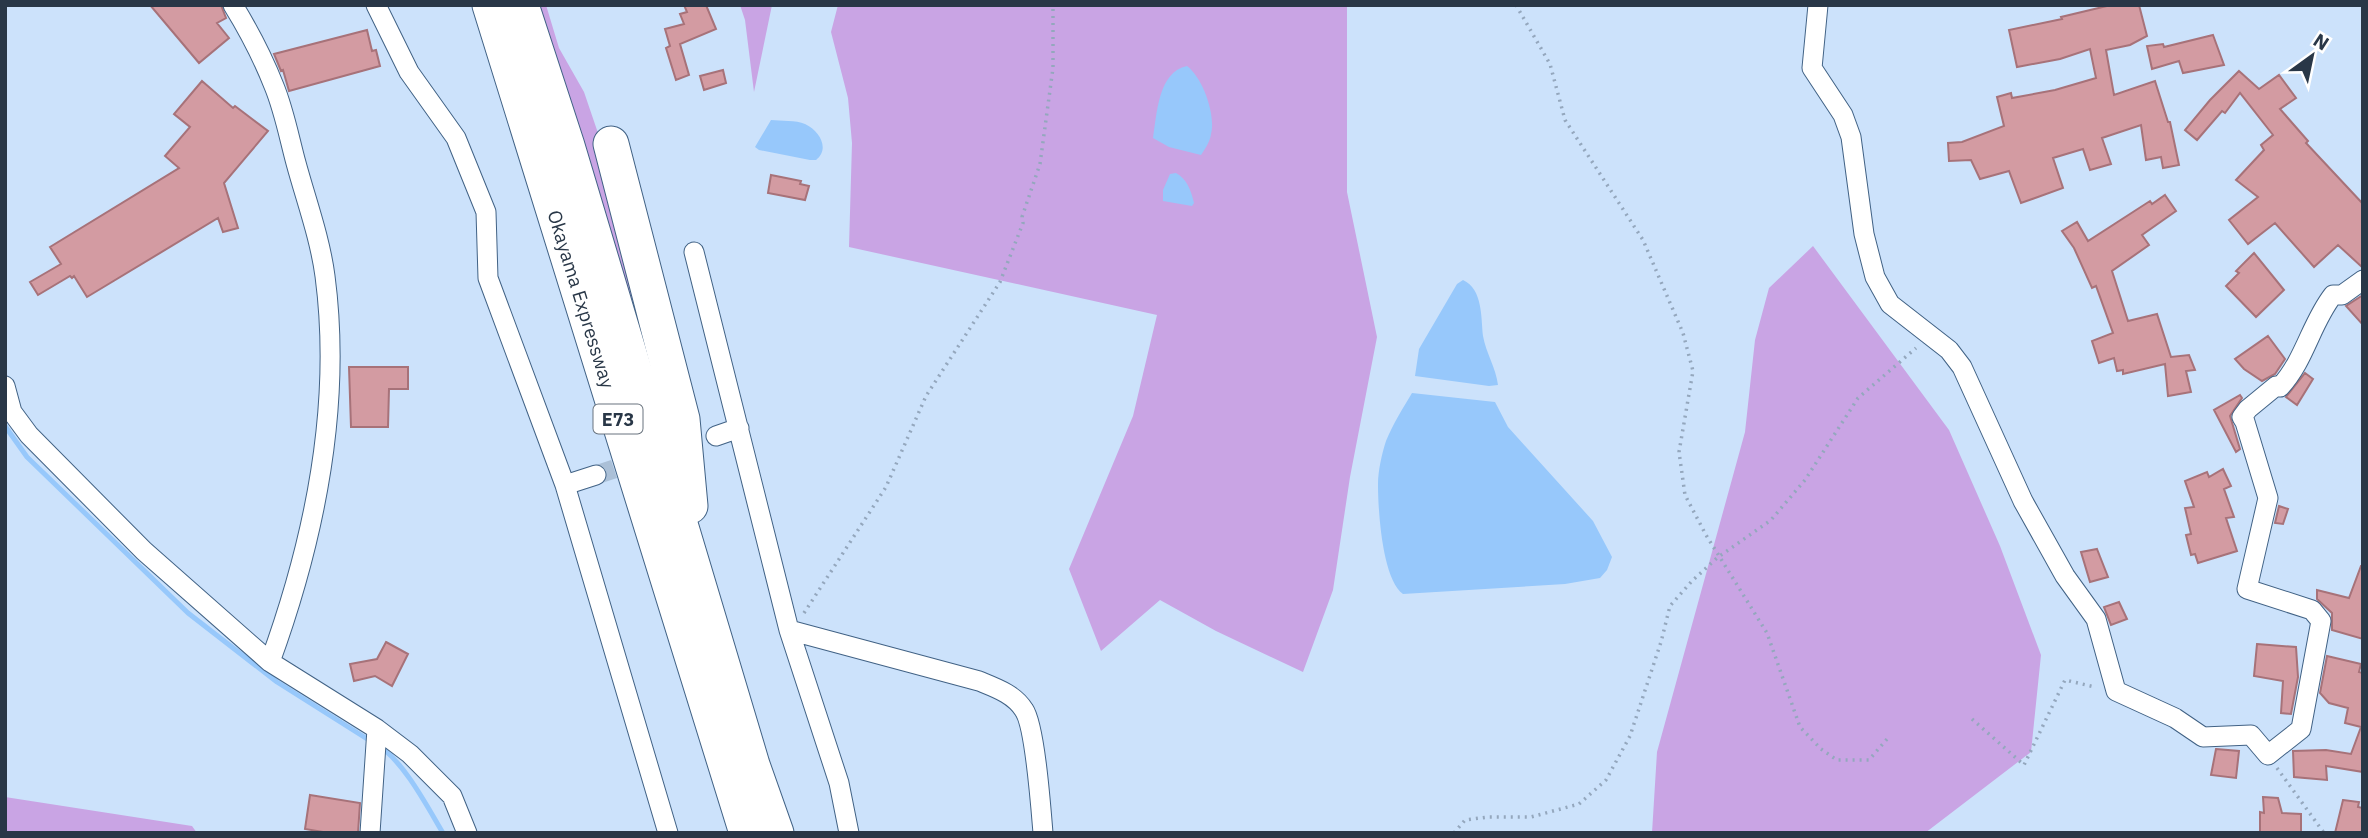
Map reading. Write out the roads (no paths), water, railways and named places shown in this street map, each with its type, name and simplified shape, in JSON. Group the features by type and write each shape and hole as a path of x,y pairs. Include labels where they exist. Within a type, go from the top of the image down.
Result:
{"highway":[{"path":"465,5 606,380"},
{"name":"Okayama Expressway","path":"490,5 747,833"},
{"name":"Okayama Expressway","path":"522,5 567,146 752,765 776,833"},
{"path":"611,144 682,419 698,587"}],"street":[{"path":"233,5 275,88 325,274 329,328 329,393 315,499 291,604 270,662"},
{"path":"376,5 409,72 456,138 486,212 488,278 565,485 668,833"},
{"path":"1818,5 1812,68 1843,115 1851,137 1864,234 1875,278 1891,304 1949,350 1962,367 2023,501 2066,576 2096,619 2116,691 2175,718 2203,737 2252,735 2268,755 2301,729 2321,621 2312,610 2247,589 2268,498 2242,417 2248,409 2276,386 2280,387 2294,373 2324,307 2333,295 2342,295 2363,280"},
{"path":"694,251 789,630 839,783 849,833"},
{"path":"5,386 12,412 29,435 144,551 270,662 376,740 410,754 452,796 467,833"},
{"path":"716,436 738,428"},
{"path":"565,485 596,475"},
{"path":"789,630 979,681 1007,693 1026,711 1034,749 1043,833"},
{"path":"370,833 376,740"}],"water":[{"path":"1187,66 1203,88 1212,117 1210,137 1201,155 1169,147 1153,138 1158,106 1165,85 1170,76"},
{"path":"771,120 797,122 810,127 821,140 823,146 820,156 816,160 810,160 759,150 755,147"},
{"path":"1176,173 1188,185 1194,203 1192,206 1163,201 1163,190 1170,174"},
{"path":"1463,280 1470,284 1478,297 1484,342 1498,385 1415,376 1419,349 1457,284"},
{"path":"1412,393 1495,402 1508,427 1593,521 1612,557 1607,570 1600,578 1565,584 1403,594 1390,574 1386,559 1380,526 1378,479 1386,441"}],"waterway":[{"path":"5,426 27,457 188,613 277,682 372,742"},
{"path":"380,747 407,774 443,833"}],"tunnel":[{"path":"596,475 638,461"}]}
